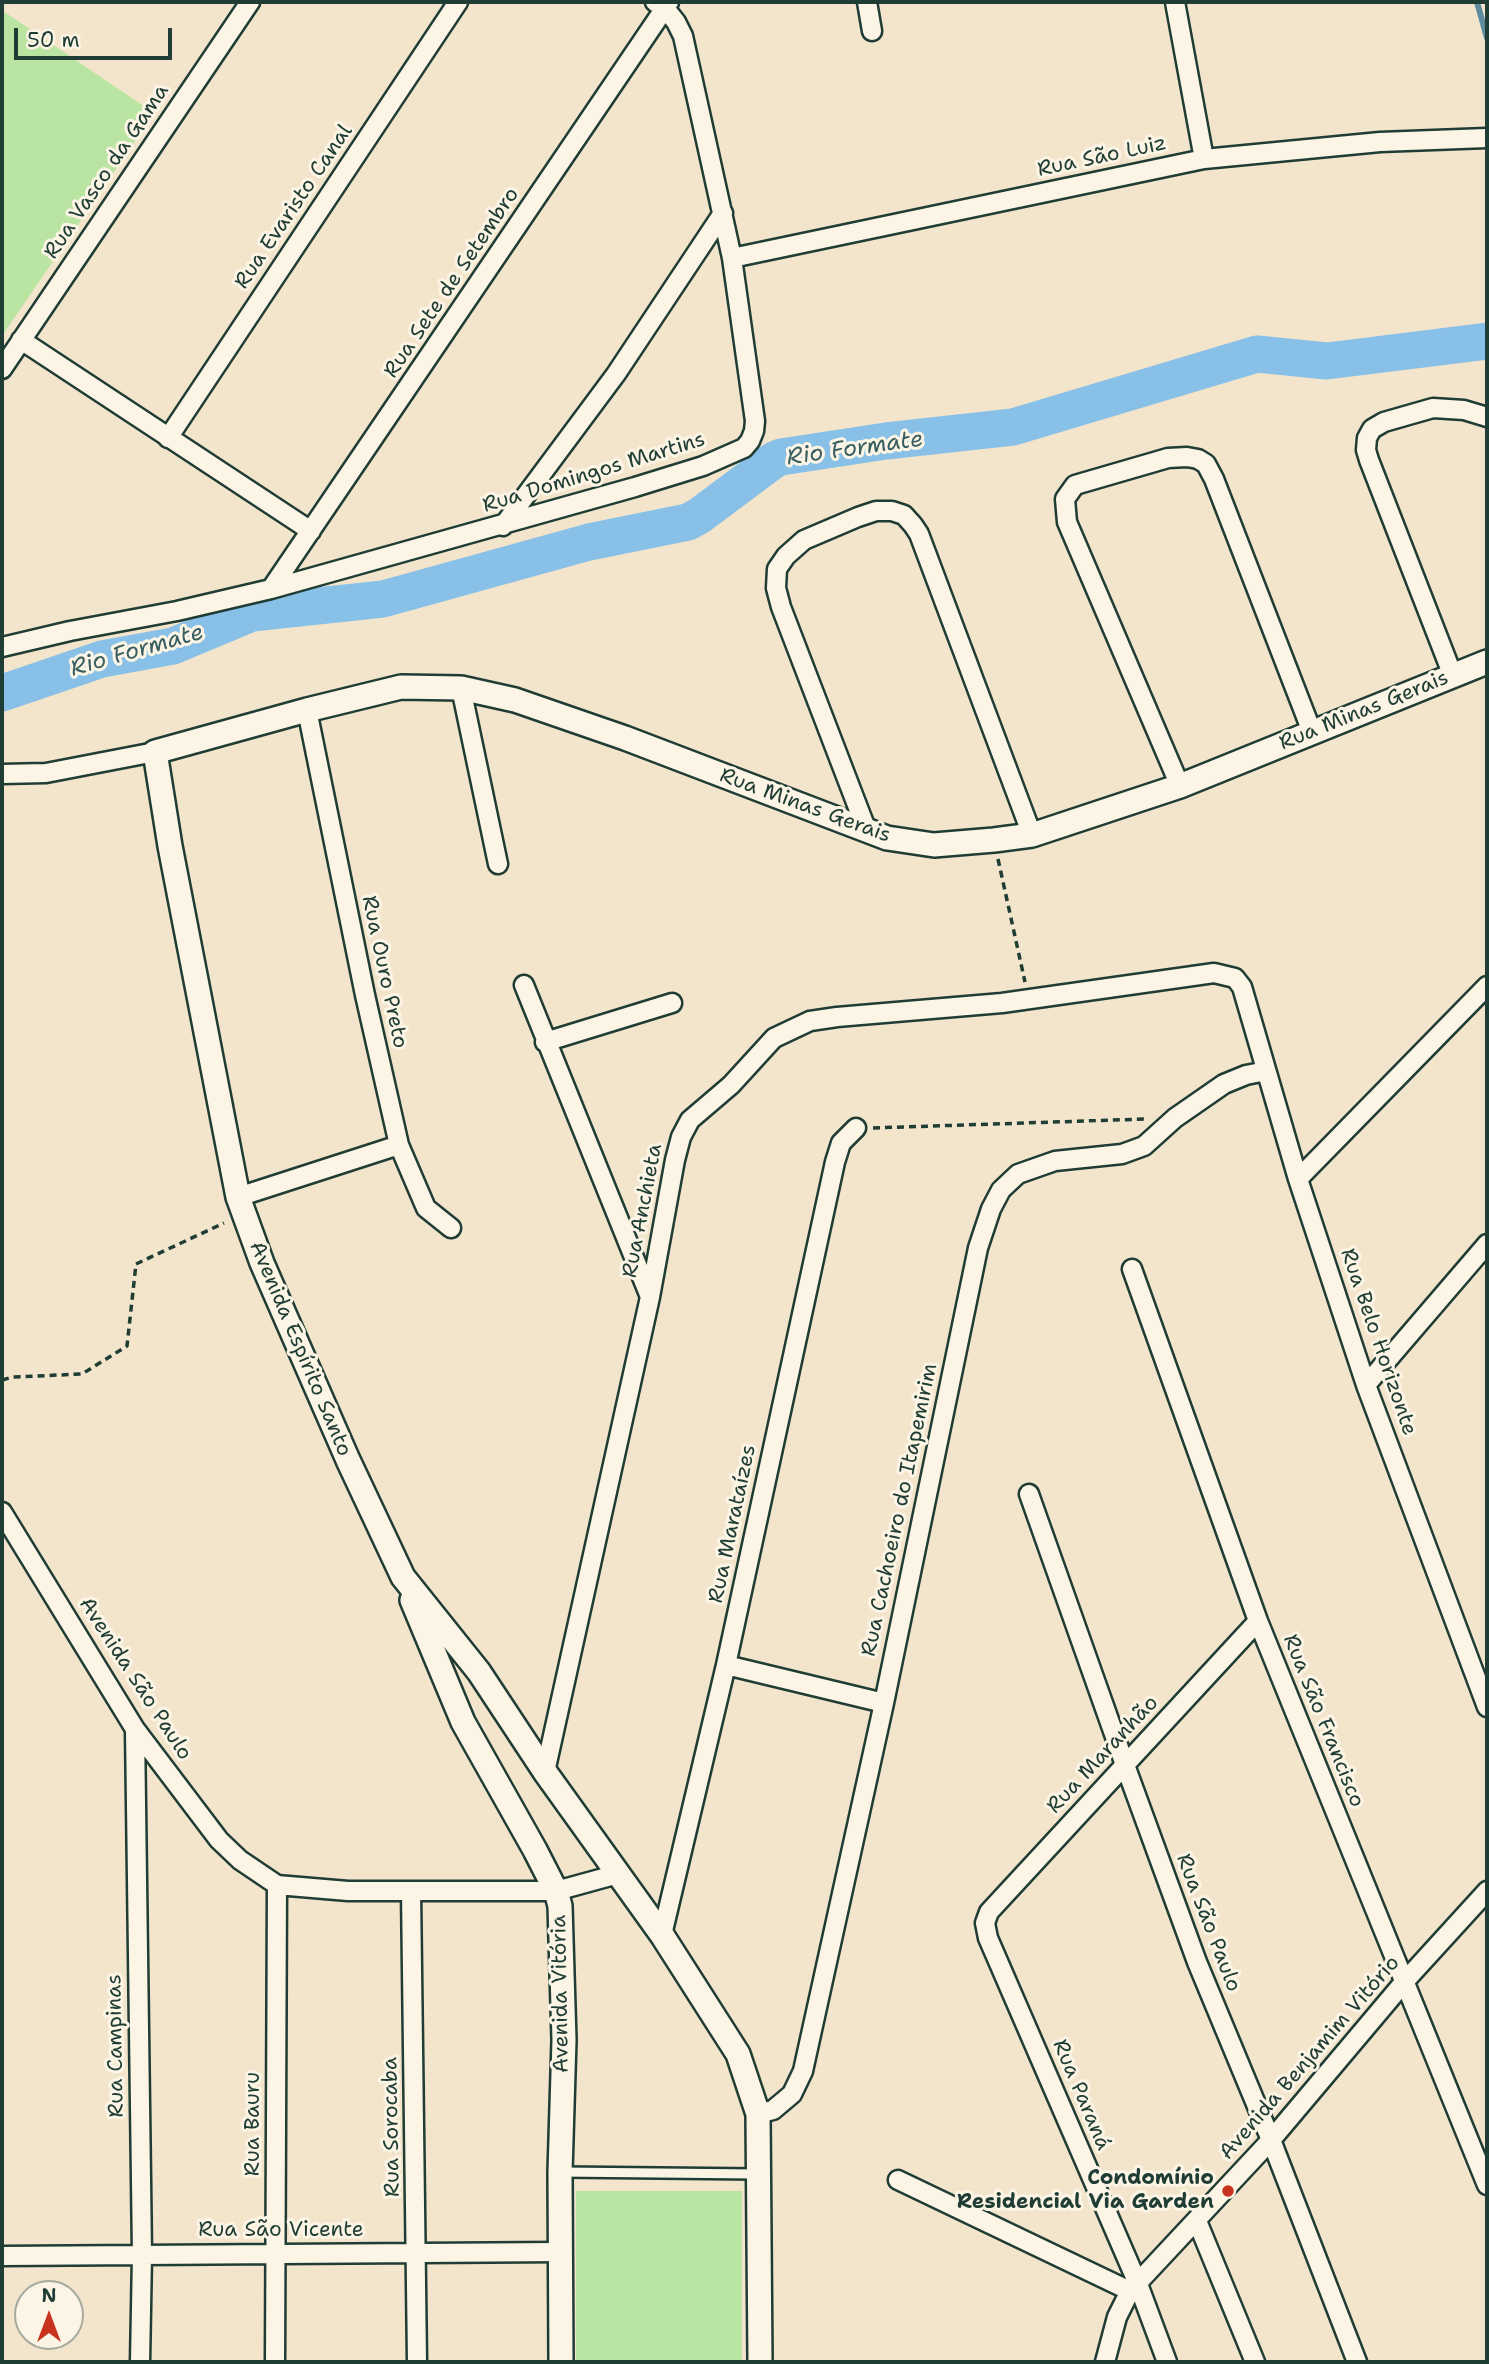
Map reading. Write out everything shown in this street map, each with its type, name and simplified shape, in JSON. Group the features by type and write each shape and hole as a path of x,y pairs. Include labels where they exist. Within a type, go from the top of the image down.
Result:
{"street":[{"name":"Rua Vasco da Gama","path":"2,369 250,2"},
{"name":"Rua Evaristo Canal","path":"168,438 458,2"},
{"path":"867,2 872,30"},
{"path":"1175,2 1204,159"},
{"name":"Rua Domingos Martins","path":"2,647 271,589 503,526 703,466 744,448 750,441 755,421 732,258 683,36 663,4"},
{"name":"Rua Sete de Setembro","path":"271,589 663,4"},
{"name":"Rua São Luiz","path":"732,258 1204,159 1380,142 1487,138"},
{"path":"503,526 616,374 723,213"},
{"path":"21,340 311,531"},
{"path":"1453,676 1368,460 1367,438 1373,429 1384,422 1433,408 1464,411 1487,417"},
{"path":"1180,786 1068,522 1065,499 1075,485 1168,458 1187,457 1206,464 1312,732"},
{"path":"867,831 781,607 776,589 777,569 786,556 804,540 876,511 892,511 904,515 919,534 1032,835"},
{"name":"Rua Minas Gerais","path":"155,752 401,687 461,688 515,700 625,738 867,831 934,845 1032,835 1180,786 1487,662"},
{"path":"461,688 498,864"},
{"name":"Rua Ouro Preto","path":"307,710 365,995 399,1145 426,1208 451,1228"},
{"path":"2,774 46,773 155,752"},
{"name":"Avenida Espírito Santo","path":"155,752 170,846 241,1205 262,1263 332,1423 403,1577 479,1672 545,1772 662,1935 738,2054 758,2115 760,2362"},
{"name":"Rua Anchieta","path":"545,1772 650,1297 675,1160 685,1127 690,1120 731,1085 774,1038 810,1021 1029,1000 1214,973 1235,978 1242,987"},
{"path":"524,985 650,1297"},
{"path":"1298,1179 1487,986"},
{"name":"Rua Belo Horizonte","path":"1242,987 1298,1179 1366,1385 1487,1707"},
{"path":"545,1042 673,1003"},
{"name":"Rua Cachoeiro do Itapemirim","path":"758,2115 773,2110 792,2094 803,2071 884,1703 978,1248 990,1209 1001,1190 1018,1174 1055,1161 1122,1154 1144,1146 1175,1118 1224,1084 1245,1075 1266,1071"},
{"name":"Rua Marataízes","path":"662,1935 726,1665 835,1162 841,1143 856,1128"},
{"path":"241,1205 399,1145"},
{"path":"1366,1385 1487,1244"},
{"name":"Rua São Francisco","path":"1132,1269 1258,1621 1487,2185"},
{"name":"Rua São Paulo","path":"1029,1494 1197,1962 1271,2140 1357,2362"},
{"name":"Avenida São Paulo","path":"2,1512 135,1729 219,1840 240,1860 277,1885 348,1891 556,1891"},
{"name":"Avenida Vitória","path":"403,1577 463,1722 556,1891 560,1906 565,2039 559,2172 561,2362"},
{"name":"Rua Maranhão","path":"985,1923 989,1912 1258,1621"},
{"path":"726,1665 884,1703"},
{"path":"450,1694 453,1681 463,1670 479,1672"},
{"name":"Rua Campinas","path":"135,1729 142,2255 140,2362"},
{"path":"556,1891 618,1874"},
{"name":"Rua Bauru","path":"275,2362 277,1885"},
{"name":"Rua Sorocaba","path":"411,1891 417,2362"},
{"name":"Avenida Benjamim Vitório","path":"1105,2362 1116,2317 1134,2288 1271,2140 1405,1981 1487,1891"},
{"name":"Rua Paraná","path":"985,1923 988,1937 1167,2362"},
{"path":"898,2180 1134,2288"},
{"path":"1197,2221 1255,2362"},
{"name":"Rua São Vicente","path":"2,2256 561,2252"}],"lane":[{"path":"559,2172 758,2174"}],"path":[{"path":"994,840 1029,1000"},
{"path":"856,1128 1175,1118"},
{"path":"2,1380 13,1377 82,1374 127,1346 136,1264 241,1205"}],"green space":[{"path":"2,12 154,113 2,336"},
{"path":"576,2191 742,2191 742,2362 576,2362"}],"waterway":[{"path":"1477,2 1487,38"},
{"name":"Rio Formate","path":"2,693 102,659 173,646 252,613 383,599 589,542 688,522 781,457 886,441 1013,427 1257,354 1327,361 1487,341"}],"place":[{"name":"Condomínio Residencial Via Garden","path":"1228,2191"}]}
